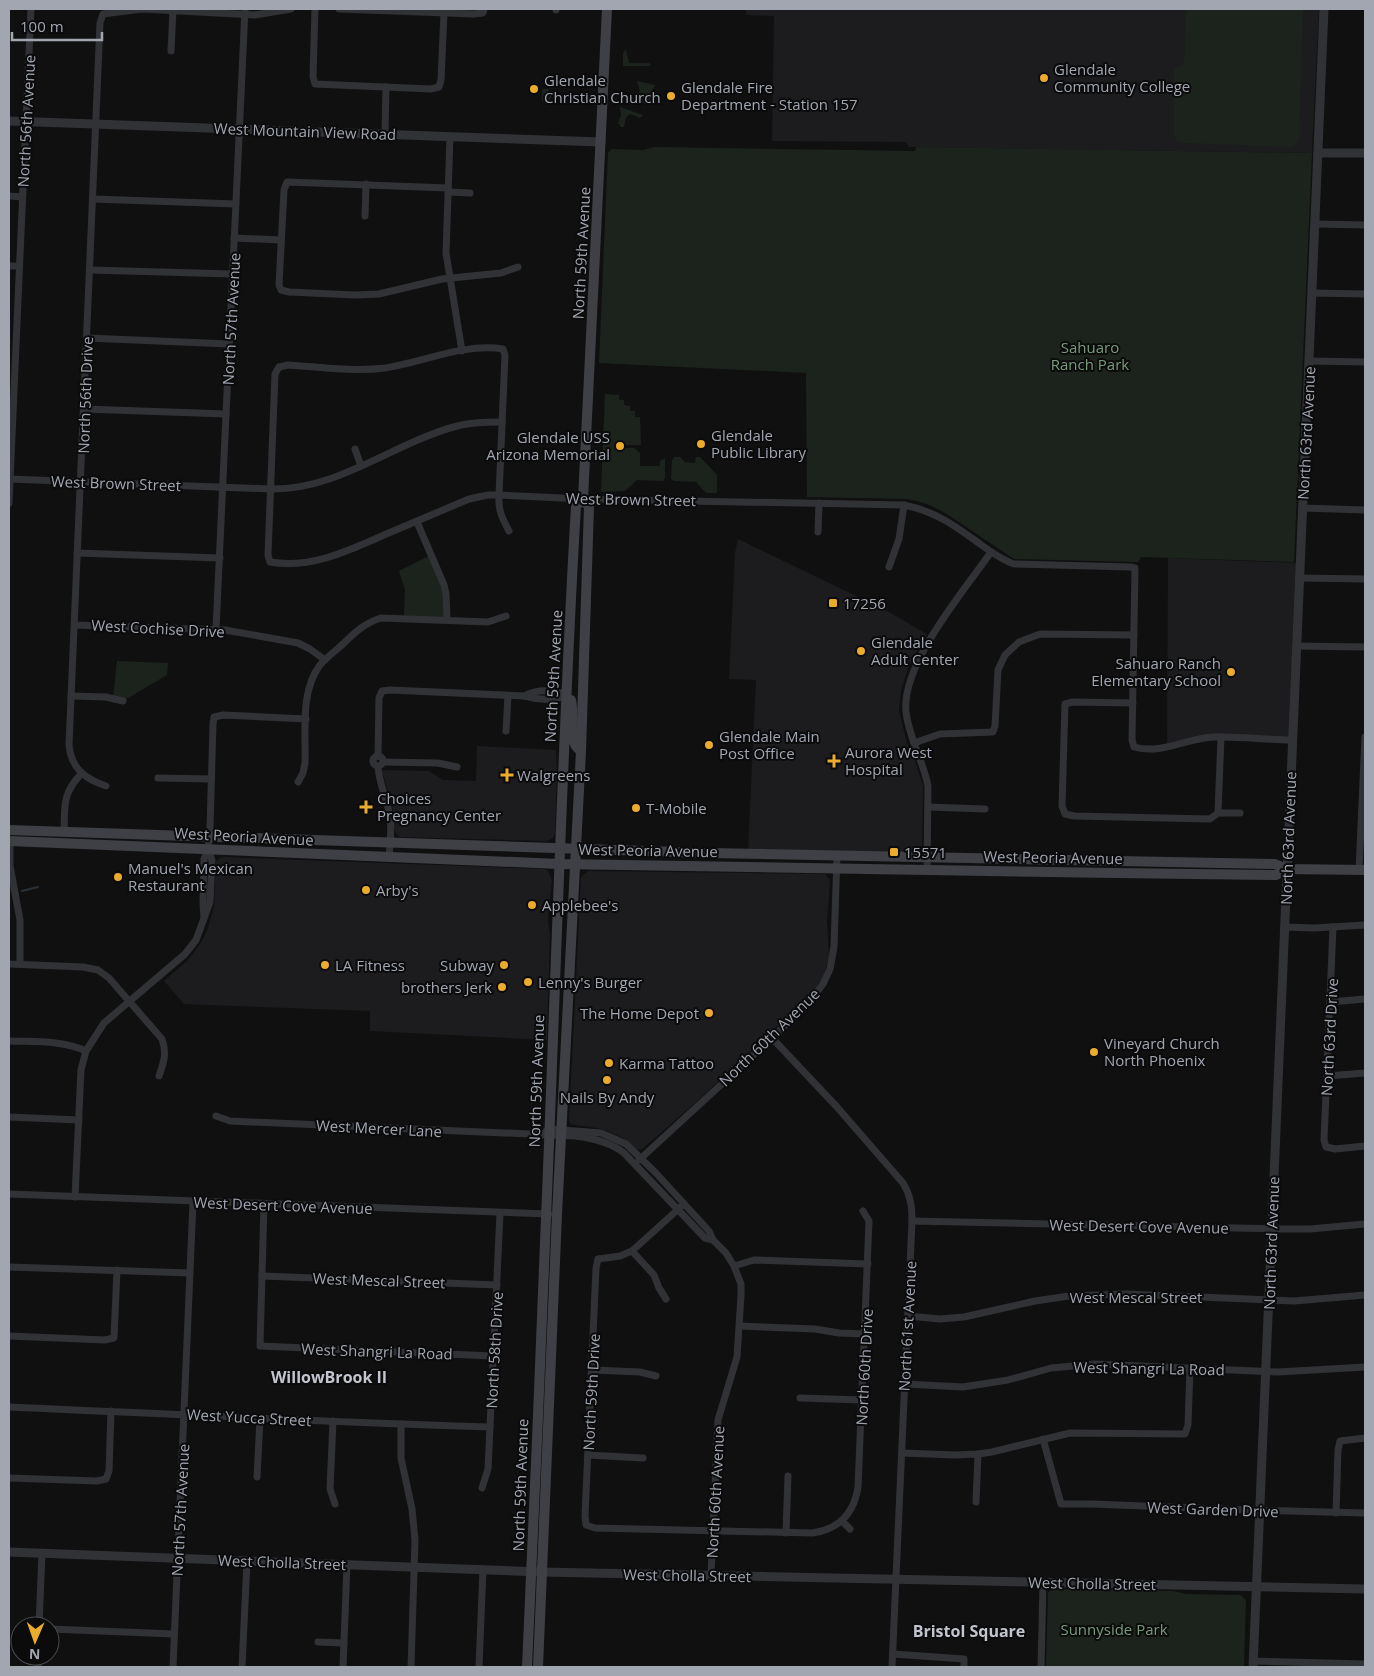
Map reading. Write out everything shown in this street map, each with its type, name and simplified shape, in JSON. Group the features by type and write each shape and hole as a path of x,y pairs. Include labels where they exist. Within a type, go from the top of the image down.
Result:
{"main road":[{"name":"North 59th Avenue","path":"527,1667 536,1571 552,1214 562,1132 577,848 589,507 583,499 607,9"},
{"name":"North 59th Avenue","path":"552,1214 547,1133 559,847 576,506 583,499"},
{"path":"567,695 571,700 574,742 581,751"},
{"name":"West Peoria Avenue","path":"9,830 837,856 1276,864 1286,869 1362,870"},
{"name":"West Peoria Avenue","path":"9,841 559,864 1023,872 1276,874 1286,869"},
{"path":"703,852 703,866"},
{"path":"1023,872 1029,865 1078,866 1097,860"},
{"name":"North 59th Avenue","path":"536,1571 538,1667"}],"street":[{"name":"North 56th Avenue","path":"9,503 12,337 19,266 31,9"},
{"name":"North 56th Drive","path":"81,774 73,762 70,750 71,696 94,199 100,23 103,14 142,9 173,10"},
{"path":"171,51 173,10 267,14 290,9"},
{"path":"315,9 312,77 315,84 386,87 439,87 441,80 444,13"},
{"path":"339,9 444,13 483,11"},
{"name":"North 63rd Avenue","path":"1253,1664 1324,9"},
{"name":"North 57th Avenue","path":"216,629 245,12"},
{"path":"385,134 386,87"},
{"name":"West Mountain View Road","path":"9,121 600,142"},
{"path":"450,137 446,253 462,351"},
{"path":"1318,153 1365,153"},
{"path":"470,193 366,184 286,182 279,285 282,290 289,292 367,295 450,278 501,273 518,268"},
{"path":"365,216 366,184"},
{"path":"9,196 22,197"},
{"path":"94,199 236,204"},
{"path":"1315,224 1365,225"},
{"path":"234,238 282,240"},
{"path":"9,266 19,266"},
{"path":"90,270 233,274"},
{"path":"1312,293 1365,294"},
{"path":"87,338 229,344"},
{"path":"271,488 275,374 279,367 288,365 371,369 396,366 462,351 503,349 505,355 499,495 500,515 509,531"},
{"path":"1309,361 1365,362"},
{"path":"84,409 226,414"},
{"name":"West Brown Street","path":"9,479 295,488 330,480 456,426 502,422"},
{"path":"354,449 361,466"},
{"name":"West Brown Street","path":"271,488 268,556 270,562 298,564 332,557 469,499 488,495 583,499 904,505 932,512 1006,562 1014,564 1135,568 1134,635"},
{"path":"818,532 819,503"},
{"path":"889,567 899,539 904,505"},
{"path":"1302,508 1365,510"},
{"path":"417,522 444,585 447,620"},
{"path":"927,870 929,797 926,772 908,724 906,710 907,690 910,679 927,644 991,552"},
{"path":"77,553 220,558"},
{"path":"1299,578 1365,579"},
{"path":"298,782 305,763 308,689 315,674 325,660 358,630 372,621 390,618 488,622 506,616"},
{"name":"West Cochise Drive","path":"75,625 216,629 298,643 325,660"},
{"path":"914,743 940,734 993,732 995,726 996,678 1001,662 1005,655 1019,642 1040,634 1134,635 1132,740 1134,747 1141,749 1166,748 1200,739 1221,737 1292,740"},
{"path":"1296,646 1365,647"},
{"path":"389,857 390,816 381,787 379,761 379,698 382,691 524,696 538,691 558,692 567,695"},
{"path":"71,696 106,697 123,701"},
{"path":"506,731 508,696"},
{"path":"1133,703 1073,702 1065,704 1062,806 1065,814 1074,816 1210,819 1218,813 1240,813"},
{"path":"75,1197 81,1070 86,1051 104,1023 185,954 196,940 204,922 204,859 210,837 214,717 306,719"},
{"path":"1218,813 1221,737"},
{"path":"1362,870 1365,737"},
{"path":"379,761 438,763 457,767"},
{"path":"64,832 66,796 81,774 106,786"},
{"path":"158,778 211,779"},
{"path":"928,807 985,809"},
{"path":"9,841 11,886 20,920 20,964"},
{"name":"North 60th Avenue","path":"711,1575 718,1420 737,1357 741,1284 734,1266 726,1253 713,1240 708,1231 635,1163 772,1038 811,1000 823,984 830,970 834,947 837,856"},
{"path":"1284,927 1365,925"},
{"name":"North 63rd Drive","path":"1334,927 1324,1140 1326,1147 1335,1149 1365,1146"},
{"path":"9,964 83,967 98,970 109,978 162,1039 166,1048 159,1076"},
{"path":"1330,1002 1365,999"},
{"name":"North 61st Avenue","path":"772,1038 837,1107 903,1183 911,1201 912,1221 892,1667"},
{"path":"9,1041 56,1043 78,1047 86,1051"},
{"path":"1327,1076 1365,1073"},
{"name":"West Mercer Lane","path":"216,1116 236,1122 547,1133 590,1131 612,1137 626,1144 641,1157"},
{"path":"9,1117 79,1120"},
{"name":"West Mercer Lane","path":"562,1132 612,1145 635,1163"},
{"name":"North 60th Avenue","path":"641,1157 681,1206"},
{"name":"West Desert Cove Avenue","path":"9,1194 552,1214"},
{"name":"North 57th Avenue","path":"173,1667 193,1202"},
{"path":"262,1276 264,1204"},
{"path":"666,1299 654,1275 632,1250 681,1206"},
{"name":"North 60th Drive","path":"842,1521 852,1509 858,1487 869,1222 863,1211"},
{"name":"North 58th Drive","path":"482,1488 488,1469 500,1212"},
{"name":"West Desert Cove Avenue","path":"912,1221 1271,1229 1310,1229 1365,1224"},
{"name":"North 59th Drive","path":"632,1250 620,1256 598,1259 596,1268 586,1525 595,1528 713,1531"},
{"path":"734,1266 754,1260 868,1264"},
{"path":"9,1267 190,1273"},
{"path":"9,1336 105,1340 114,1338 117,1270"},
{"name":"West Mescal Street","path":"262,1276 497,1285"},
{"name":"West Shangri La Road","path":"262,1276 260,1346 493,1356"},
{"name":"West Mescal Street","path":"908,1316 940,1319 964,1317 1034,1301 1069,1296 1126,1294 1294,1301 1365,1295"},
{"path":"740,1326 815,1329 839,1333 865,1334"},
{"name":"West Shangri La Road","path":"904,1384 963,1387 1008,1380 1051,1368 1095,1364 1265,1371 1308,1371 1365,1367"},
{"path":"902,1453 978,1454 1070,1433 1185,1434 1188,1425 1190,1368"},
{"path":"592,1370 640,1372 656,1376"},
{"path":"800,1398 862,1400"},
{"name":"West Yucca Street","path":"9,1407 260,1419 490,1427"},
{"path":"9,1478 97,1481 106,1479 109,1472 111,1412"},
{"path":"257,1477 260,1419"},
{"path":"333,1421 330,1489 335,1504"},
{"path":"401,1424 402,1466 414,1518 415,1566 411,1667"},
{"path":"1336,1513 1340,1441 1365,1438"},
{"name":"West Garden Drive","path":"1043,1439 1061,1504 1365,1514"},
{"path":"976,1502 978,1454"},
{"path":"588,1455 643,1458"},
{"path":"786,1532 788,1476"},
{"path":"713,1531 821,1532 842,1521 850,1529"},
{"name":"West Cholla Street","path":"9,1552 536,1571 1365,1589"},
{"path":"39,1616 42,1553"},
{"path":"242,1667 247,1561"},
{"path":"343,1667 347,1564"},
{"path":"479,1667 483,1569"},
{"path":"1041,1667 1043,1582"},
{"path":"60,1629 174,1634"},
{"path":"318,1642 344,1643"},
{"path":"893,1654 964,1659 964,1667"},
{"path":"1253,1664 1365,1664"}],"shaded area":[{"name":"Glendale Community College","path":"746,9 1319,9 1312,153 909,147 905,142 772,141 774,16 746,15"},
{"name":"Aurora West Hospital","path":"738,539 889,612 927,634 907,671 901,691 899,710 907,744 913,754 923,786 922,849 920,853 748,851 756,680 729,679 735,552"},
{"name":"Sahuaro Ranch Elementary School","path":"1168,558 1300,563 1292,740 1221,737 1167,748"},
{"path":"477,746 556,750 555,833 553,838 546,841 400,837 396,833 393,810 382,770 429,771 443,780 476,781"},
{"path":"222,857 544,869 548,871 552,880 548,921 550,934 547,1040 370,1031 370,1011 184,1004 164,981 188,960 207,931 214,907 216,861"},
{"path":"589,871 825,874 830,880 827,921 829,957 823,977 812,994 694,1104 641,1150 636,1149 623,1138 605,1130 571,1124 569,1120 581,878"}],"green space":[{"path":"1186,9 1303,9 1299,137 1292,147 1184,143 1176,140 1174,135 1174,68 1184,64"},
{"path":"625,50 629,63 649,63 651,66 623,66"},
{"path":"637,81 655,85 651,94 654,104 645,104 634,99 640,91"},
{"path":"542,89 548,89 552,95 549,101 542,101"},
{"path":"620,107 643,115 640,118 630,114 626,117 624,127 621,127 618,123 621,115"},
{"name":"Sahuaro Ranch Park","path":"654,147 915,151 916,147 1312,153 1294,562 1141,557 1138,562 1014,559 950,516 923,503 906,499 807,497 806,373 599,363 608,153 612,149 643,150"},
{"path":"605,394 619,395 619,400 624,400 624,405 630,406 630,411 635,411 635,417 640,417 641,445 624,445 624,448 634,448 640,453 640,466 660,466 660,461 665,458 665,478 663,481 637,480 625,491 601,492"},
{"path":"674,457 680,457 685,462 695,463 696,457 700,457 717,475 717,493 706,493 696,482 674,481 671,479 672,460"},
{"path":"431,555 444,585 447,620 404,618 405,590 399,571"},
{"path":"117,661 168,663 167,675 123,701 113,698"},
{"name":"Sunnyside Park","path":"1051,1589 1173,1591 1186,1594 1240,1595 1246,1600 1244,1667 1046,1667 1048,1593"}],"waterway":[{"path":"22,891 38,887"}],"place":[{"name":"Glendale Community College","path":"1044,78"},
{"name":"Glendale Christian Church","path":"534,89"},
{"name":"Glendale Fire Department - Station 157","path":"671,96"},
{"name":"Glendale Public Library","path":"701,444"},
{"name":"Glendale USS Arizona Memorial","path":"620,446"},
{"name":"17256","path":"833,603"},
{"name":"Glendale Adult Center","path":"861,651"},
{"name":"Sahuaro Ranch Elementary School","path":"1231,672"},
{"name":"Glendale Main Post Office","path":"709,745"},
{"name":"Aurora West Hospital","path":"834,761"},
{"name":"Walgreens","path":"507,775"},
{"name":"Choices Pregnancy Center","path":"366,807"},
{"name":"T-Mobile","path":"636,808"},
{"name":"15571","path":"894,852"},
{"name":"Manuel's Mexican Restaurant","path":"118,877"},
{"name":"Arby's","path":"366,890"},
{"name":"Applebee's","path":"532,905"},
{"name":"LA Fitness","path":"325,965"},
{"name":"Subway","path":"504,965"},
{"name":"Lenny's Burger","path":"528,982"},
{"name":"brothers Jerk","path":"502,987"},
{"name":"The Home Depot","path":"709,1013"},
{"name":"Vineyard Church North Phoenix","path":"1094,1052"},
{"name":"Karma Tattoo","path":"609,1063"},
{"name":"Nails By Andy","path":"607,1080"}],"district":[{"name":"WillowBrook II","path":"329,1377"},
{"name":"Bristol Square","path":"969,1631"}]}
